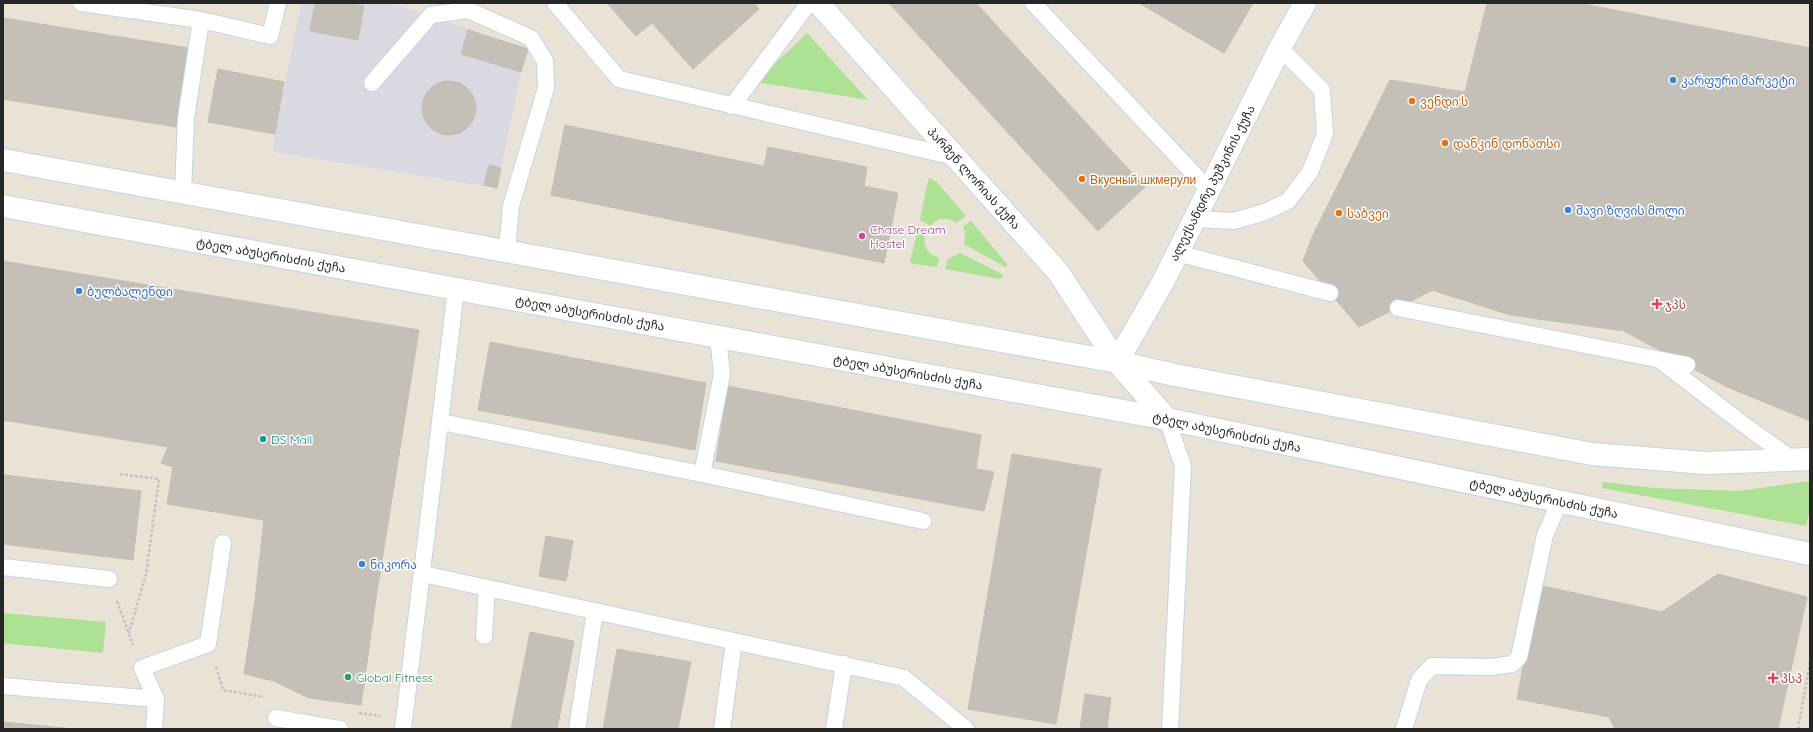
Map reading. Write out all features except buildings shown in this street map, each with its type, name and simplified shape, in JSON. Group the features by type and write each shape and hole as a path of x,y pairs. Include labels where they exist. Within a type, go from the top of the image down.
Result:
{"main road":[{"name":"პარმენ ლორიას ქუჩა","path":"818,3 1058,272 1118,362 1166,419"},
{"name":"ალექსანდრე პუშკინის ქუჩა","path":"1118,362 1163,282 1280,48 1305,3"},
{"path":"3,160 1118,362 1175,375 1592,454 1706,463 1803,460"},
{"name":"ტბელ აბუსერისძის ქუჩა","path":"3,206 1166,419 1810,554"}],"lane":[{"path":"81,3 115,5 201,20 270,36 278,3"},
{"path":"556,3 619,79 954,157"},
{"path":"732,106 810,3"},
{"path":"1033,3 1209,190"},
{"path":"372,84 431,15 468,10 531,38 545,60 546,88 511,206 507,251"},
{"path":"183,192 186,118 201,20"},
{"path":"1195,219 1234,221 1265,212 1288,201 1310,172 1326,134 1322,90 1280,48"},
{"path":"1177,254 1330,293"},
{"path":"403,725 423,574 456,289"},
{"path":"1398,308 1687,365"},
{"path":"702,474 722,374 718,337"},
{"path":"1659,359 1750,430 1803,460"},
{"path":"1166,419 1183,466 1170,729"},
{"path":"441,422 702,474 923,521"},
{"path":"1404,729 1420,680 1432,666 1492,667 1512,664 1519,657 1545,535 1560,501"},
{"path":"154,729 156,699 142,668 208,644 223,543"},
{"path":"3,567 109,579"},
{"path":"423,574 904,678 966,729"},
{"path":"484,636 487,588"},
{"path":"577,729 595,611"},
{"path":"722,729 734,641"},
{"path":"834,729 844,664"},
{"path":"3,686 156,699"},
{"path":"276,718 340,729"}],"path":[{"path":"120,474 159,479 146,574 129,633"},
{"path":"109,579 142,668"},
{"path":"208,644 223,690 266,697"},
{"path":"1798,729 1810,662"},
{"path":"351,712 403,725"}],"shaded area":[{"path":"301,3 391,3 528,49 521,72 497,188 273,152 275,134"}],"green space":[{"path":"807,33 868,100 756,82"},
{"path":"930,178 937,182 966,216 957,223 943,219 936,221 931,226 920,220 928,180"},
{"path":"971,221 1007,264 1007,268 964,244 965,232 963,227"},
{"path":"918,228 926,232 924,241 928,251 939,258 937,267 914,264 910,262"},
{"path":"960,253 1004,276 999,279 945,269 948,259"},
{"path":"1810,481 1810,510 1806,526 1602,488 1603,482 1655,488 1738,491"},
{"path":"3,613 106,622 103,653 3,643"}],"place":[{"name":"კარფური მარკეტი","path":"1673,80"},
{"name":"ვენდი'ს","path":"1412,101"},
{"name":"დანკინ დონათსი","path":"1445,143"},
{"name":"Вкусный шкмерули","path":"1082,179"},
{"name":"შავი ზღვის მოლი","path":"1568,210"},
{"name":"საბვეი","path":"1339,213"},
{"name":"Chase Dream Hostel","path":"862,236"},
{"name":"ბულბალენდი","path":"79,291"},
{"name":"ჯპს","path":"1657,304"},
{"name":"DS Mall","path":"263,439"},
{"name":"ნიკორა","path":"362,564"},
{"name":"Global Fitness","path":"348,677"},
{"name":"პსპ","path":"1773,678"}]}
